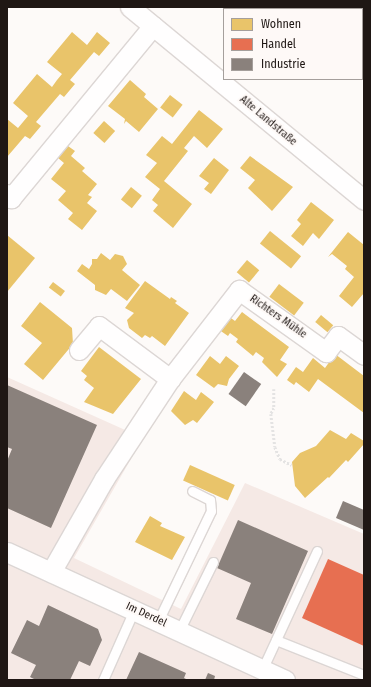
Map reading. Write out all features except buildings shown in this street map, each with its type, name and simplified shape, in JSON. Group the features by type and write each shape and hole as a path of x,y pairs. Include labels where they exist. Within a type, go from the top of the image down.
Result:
{"street":[{"name":"Alte Landstraße","path":"130,7 364,200"},
{"path":"7,194 11,198 153,26"},
{"name":"Richters Mühle","path":"50,572 104,479 170,379 238,290 326,352 338,336 364,355"},
{"path":"79,350 99,326 170,379"},
{"name":"Im Derdel","path":"7,552 285,680"}],"lane":[{"path":"158,621 211,511 210,500 192,491"},
{"path":"262,670 318,551"},
{"path":"179,630 213,562"},
{"path":"103,680 134,610"},
{"path":"276,640 364,675"}],"path":[{"path":"274,389 274,408 271,414 275,447 280,459 292,465"}],"shaded area":[{"path":"7,377 143,438 74,558 181,609 245,483 364,534 364,680 7,680"}]}
